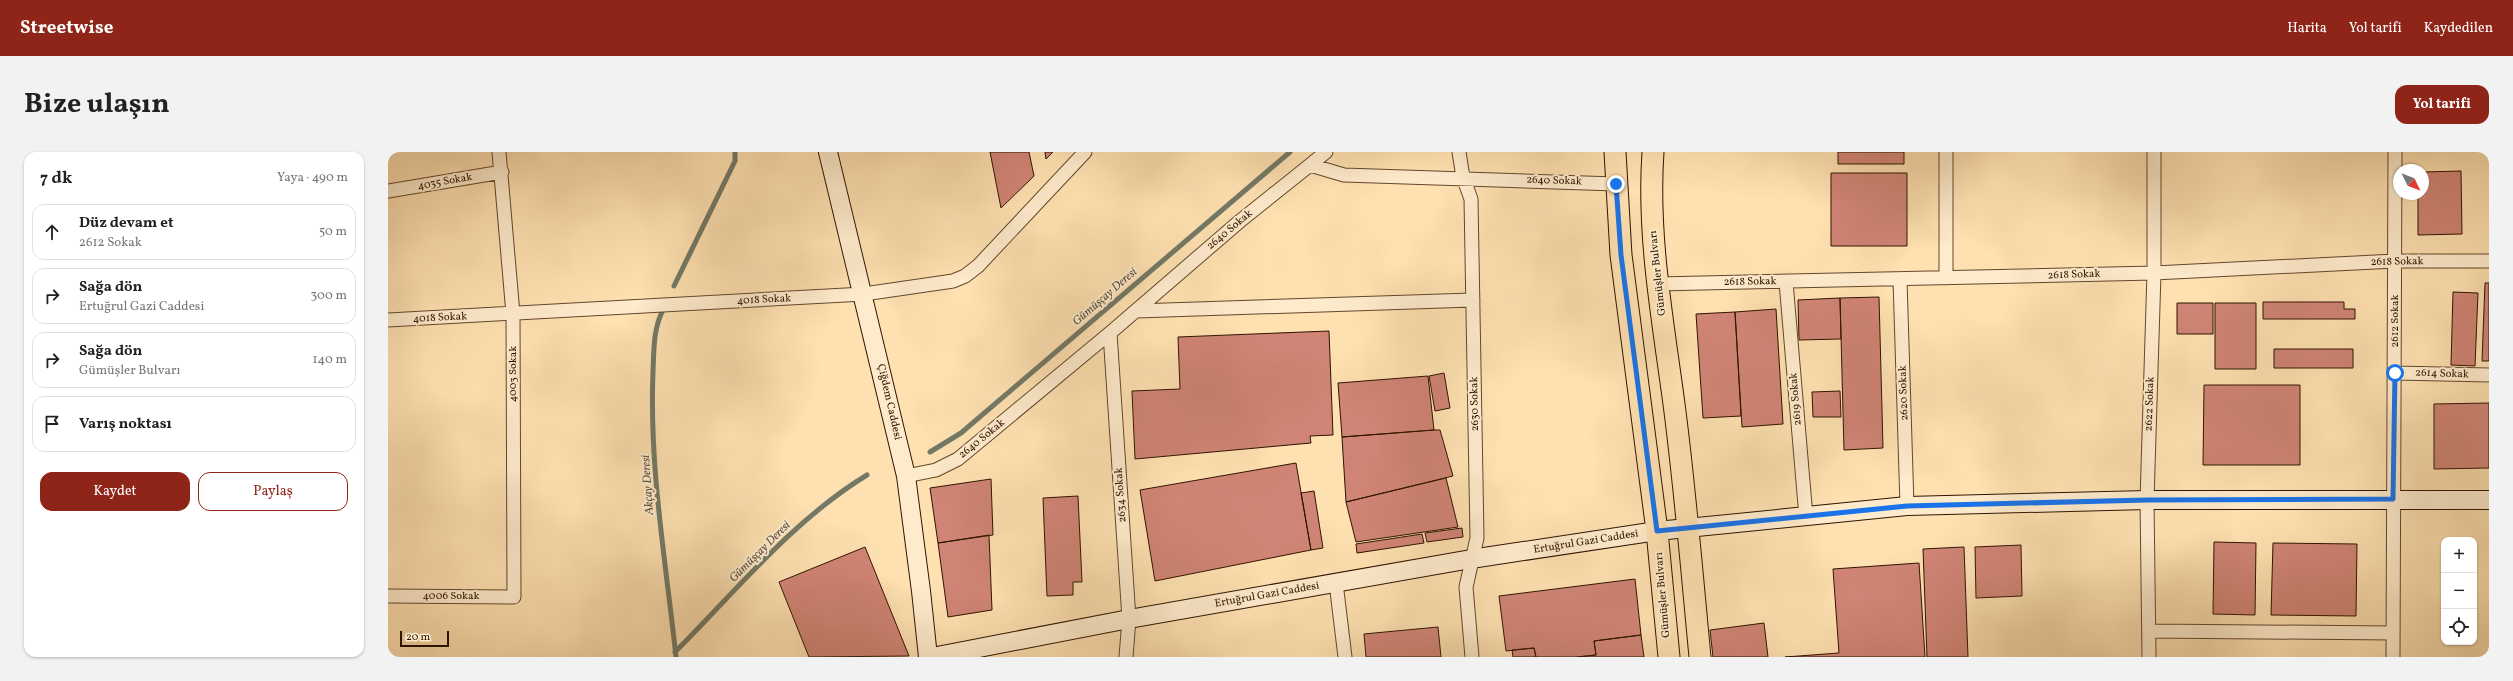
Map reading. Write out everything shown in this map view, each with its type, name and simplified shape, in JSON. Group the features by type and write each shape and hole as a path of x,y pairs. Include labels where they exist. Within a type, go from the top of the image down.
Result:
{"main road":[{"name":"Çiğdem Caddesi","path":"828,152 864,294 906,476 922,591 928,657"},
{"name":"Gümüşler Bulvarı","path":"1615,152 1621,255 1657,531 1669,657"},
{"name":"Gümüşler Bulvarı","path":"1653,152 1650,192 1658,284 1688,529 1700,657"},
{"name":"Ertuğrul Gazi Caddesi","path":"932,657 1129,619 1471,559 1657,531 1907,506 2147,500 2489,500"}],"street":[{"name":"4003 Sokak","path":"499,152 502,172 513,314 514,597"},
{"name":"4018 Sokak","path":"388,320 864,294 953,281 965,276 978,266 1085,152"},
{"path":"1310,165 1326,152"},
{"name":"2630 Sokak","path":"1458,152 1463,178 1471,199 1477,538 1471,559 1466,588 1472,657"},
{"path":"1946,152 1946,278"},
{"name":"2622 Sokak","path":"2149,657 2147,500 2154,273 2154,152"},
{"name":"2612 Sokak","path":"2393,657 2395,152"},
{"name":"2640 Sokak","path":"906,476 936,470 958,459 1110,334 1240,221 1310,165 1344,175 1616,184"},
{"name":"4035 Sokak","path":"388,191 502,172"},
{"name":"2618 Sokak","path":"1658,284 1900,280 2154,273 2395,261 2489,261"},
{"name":"2620 Sokak","path":"1900,280 1907,506"},
{"name":"2619 Sokak","path":"1786,282 1806,516"},
{"path":"1136,311 1473,300"},
{"name":"2634 Sokak","path":"1110,334 1129,619 1126,657"},
{"name":"2614 Sokak","path":"2395,373 2489,375"},
{"path":"1336,583 1345,657"},
{"name":"4006 Sokak","path":"388,596 514,597"},
{"path":"2149,632 2393,633"}],"building":[{"path":"990,152 1029,152 1034,176 1001,208"},
{"path":"1045,152 1053,152 1046,159"},
{"path":"1838,152 1904,152 1904,164 1838,164"},
{"path":"2461,171 2462,234 2418,235 2418,200 2429,200 2429,172"},
{"path":"1831,173 1907,173 1907,246 1831,246"},
{"path":"2485,283 2489,283 2489,361 2482,361"},
{"path":"2453,292 2478,293 2475,366 2451,365"},
{"path":"1879,297 1883,448 1844,450 1840,298"},
{"path":"1840,298 1841,339 1799,340 1798,300"},
{"path":"2263,302 2344,302 2344,309 2355,309 2355,319 2263,319"},
{"path":"2177,303 2213,303 2213,334 2177,334"},
{"path":"2215,303 2256,303 2256,369 2215,369"},
{"path":"1776,309 1783,424 1742,427 1735,312"},
{"path":"1735,312 1741,416 1703,418 1696,314"},
{"path":"1329,331 1333,435 1310,436 1311,443 1135,459 1132,391 1180,389 1178,337"},
{"path":"2274,349 2353,349 2353,368 2274,368"},
{"path":"1444,373 1450,408 1435,411 1429,376"},
{"path":"1428,376 1434,430 1342,437 1338,383"},
{"path":"2204,385 2300,385 2300,465 2203,465"},
{"path":"1840,391 1841,417 1813,417 1812,392"},
{"path":"2489,403 2489,468 2434,469 2434,404"},
{"path":"1440,430 1453,476 1346,502 1342,437"},
{"path":"1296,463 1311,550 1155,581 1140,490"},
{"path":"1446,478 1458,527 1356,542 1346,502"},
{"path":"991,479 993,535 938,543 930,488"},
{"path":"1314,491 1323,548 1311,550 1301,493"},
{"path":"1078,496 1082,582 1073,582 1073,595 1047,596 1043,498"},
{"path":"1462,528 1463,537 1427,542 1425,533"},
{"path":"1422,534 1424,543 1357,553 1356,544"},
{"path":"989,535 992,610 948,617 938,543"},
{"path":"2214,542 2256,543 2255,615 2213,614"},
{"path":"2273,543 2357,544 2356,616 2271,615"},
{"path":"2021,545 2022,596 1976,598 1975,547"},
{"path":"865,547 909,656 809,657 779,582"},
{"path":"1964,547 1968,657 1927,657 1923,549"},
{"path":"1919,563 1925,657 1785,657 1839,653 1833,569"},
{"path":"1635,579 1641,635 1594,641 1596,655 1577,657 1536,657 1534,648 1506,651 1499,596"},
{"path":"1764,623 1768,657 1713,657 1710,630"},
{"path":"1438,627 1441,657 1366,657 1364,634"},
{"path":"1641,635 1644,657 1577,657 1596,655 1594,641"},
{"path":"1534,648 1536,657 1513,657 1512,650"}],"waterway":[{"name":"Akçay Deresi","path":"674,286 735,161 735,152"},
{"name":"Gümüşçay Deresi","path":"930,452 961,433 1290,152"},
{"name":"Akçay Deresi","path":"662,312 655,334 652,408 659,515 676,657"},
{"name":"Gümüşçay Deresi","path":"675,652 743,581 790,535 814,513 867,475"}],"route":[{"path":"1616,184 1621,255 1637,391 1657,531 1907,506 2147,500 2393,499 2395,373"}]}
